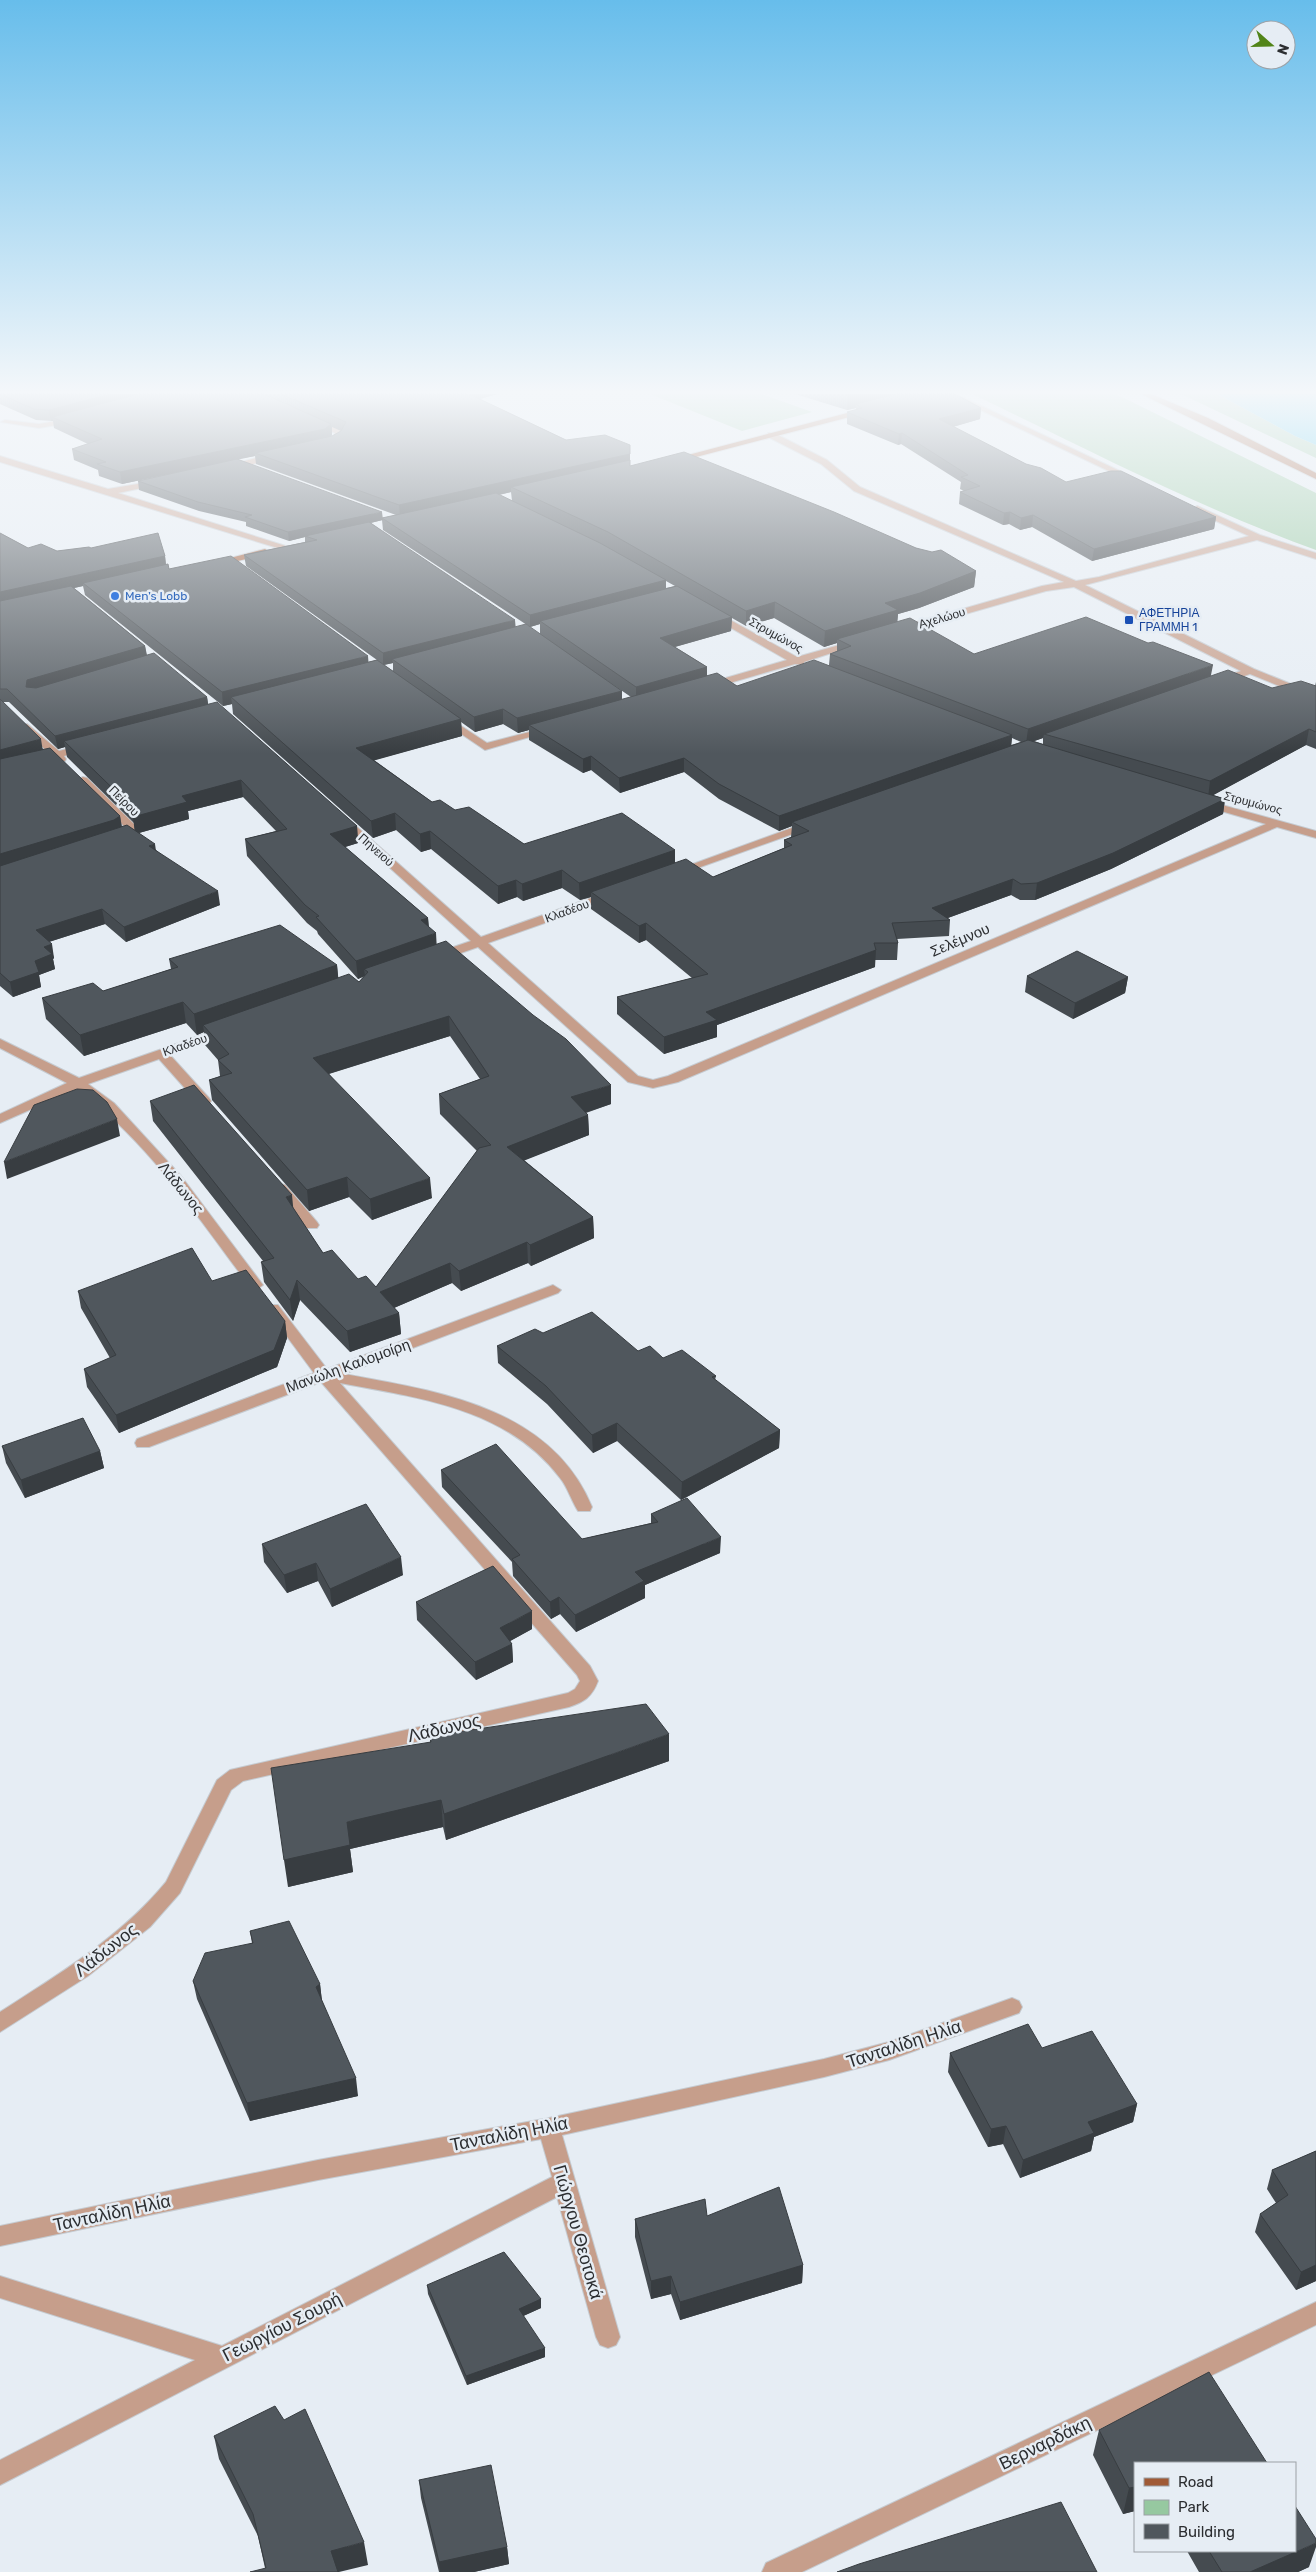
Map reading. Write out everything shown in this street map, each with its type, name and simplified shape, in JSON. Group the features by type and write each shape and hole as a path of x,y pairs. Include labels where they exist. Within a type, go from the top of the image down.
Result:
{"main road":[{"path":"210,564 289,546"}],"street":[{"path":"182,514 289,546"},
{"path":"913,514 1076,584 1250,670 1316,698"},
{"path":"1209,514 1258,537 1316,556"},
{"name":"Αχελώου","path":"897,631 1045,588 1100,580 1258,537"},
{"path":"230,560 246,571"},
{"name":"Στρυμώνος","path":"705,609 795,661 811,668"},
{"path":"700,688 869,639"},
{"path":"1212,684 1250,670"},
{"path":"437,712 485,748 560,727"},
{"name":"Πείρου","path":"17,717 131,827 132,830 129,835 112,841"},
{"path":"0,769 96,744"},
{"name":"Στρυμώνος","path":"1190,799 1316,835"},
{"name":"Πηνειού","path":"333,812 633,1079 653,1084"},
{"path":"666,876 826,819"},
{"name":"Σελέμνου","path":"653,1084 673,1079 1278,823"},
{"name":"Κλαδέου","path":"422,962 619,893"},
{"name":"Κλαδέου","path":"0,1119 78,1083 236,1028"},
{"name":"Λάδωνος","path":"0,1043 78,1083 115,1111 176,1179 324,1375 584,1671 589,1681 586,1690 580,1697 569,1700 237,1775 224,1785 173,1887 143,1921 81,1970 0,2023"},
{"path":"162,1054 214,1113"},
{"path":"273,1180 312,1225"},
{"name":"Μανώλη Καλομοίρη","path":"143,1443 553,1290"},
{"path":"324,1375 434,1394 487,1413 522,1433 548,1454 575,1485 584,1507"},
{"name":"Τανταλίδη Ηλία","path":"0,2236 318,2170 548,2128 857,2060 889,2051 1012,2007"},
{"name":"Γιώργου Θεοτοκά","path":"548,2128 608,2337"},
{"name":"Γεωργίου Σουρή","path":"0,2473 564,2182"},
{"path":"0,2287 223,2358"},
{"name":"Βερναρδάκη","path":"775,2572 1316,2314"}],"green space":[{"path":"1226,514 1316,514 1316,550 1272,533"}],"building":[{"path":"248,514 372,514 288,532 245,517 252,515"},
{"path":"400,514 540,514 600,543 666,580 530,615 382,518"},
{"path":"569,514 839,514 916,548 932,552 941,550 976,571 920,593 885,603 898,610 825,631 775,602 746,611 608,532"},
{"path":"1014,514 1210,514 1216,517 1094,549 1033,515 1021,518"},
{"path":"369,522 515,620 383,653 244,555 317,540 305,536"},
{"path":"0,533 28,548 41,544 57,551 91,548 158,533 165,556 0,592"},
{"path":"231,556 368,656 222,692 83,583 168,564 169,569"},
{"path":"71,586 145,646 27,680 26,687 36,688 154,653 207,697 55,736 7,689 0,689 0,601"},
{"path":"677,586 732,617 660,638 707,667 636,687 540,621"},
{"path":"1086,617 1148,643 1153,642 1213,665 1028,729 830,654 851,646 837,639 910,618 974,654"},
{"path":"526,624 622,691 517,718 503,709 474,717 392,659"},
{"path":"377,660 461,719 356,748 432,802 440,800 455,810 469,807 524,844 622,813 675,850 579,883 562,870 522,884 516,880 498,886 430,831 420,834 395,813 371,821 231,697"},
{"path":"814,660 1012,735 779,816 719,784 684,758 619,778 591,756 583,759 529,725 717,673 737,686"},
{"path":"1228,670 1272,688 1301,681 1316,686 1316,732 1309,729 1210,781 1044,734"},
{"path":"0,699 41,739 0,750"},
{"path":"217,702 357,826 330,834 428,918 421,920 436,933 356,961 316,917 319,916 305,905 245,839 287,829 241,780 182,796 187,802 133,817 137,812 64,741"},
{"path":"1028,740 1225,799 1113,853 1037,883 1021,884 1013,879 932,908 950,920 892,923 898,943 874,943 876,950 706,1012 717,1020 664,1037 617,997 708,974 646,923 639,926 591,892 686,859 713,877 792,845 784,840 809,831 792,822"},
{"path":"50,748 120,816 114,820 0,854 0,759"},
{"path":"127,825 155,844 149,846 218,891 124,927 102,909 36,930 52,944 44,947 52,954 35,961 39,972 10,982 0,973 0,866"},
{"path":"280,925 337,965 194,1014 183,1002 80,1035 42,998 93,983 103,991 178,967 169,959"},
{"path":"446,941 533,1015 566,1039 611,1085 571,1097 588,1115 507,1147 593,1217 530,1245 527,1242 459,1271 450,1263 380,1292 399,1313 347,1331 297,1280 290,1300 261,1262 274,1258 150,1101 194,1085 292,1195 286,1197 323,1253 332,1250 358,1279 366,1276 376,1287 479,1148 491,1145 439,1094 489,1076 449,1016 313,1058 430,1178 370,1199 347,1177 307,1190 209,1080 232,1073 218,1060 229,1054 203,1025 349,974 359,982 368,972 364,969"},
{"path":"1077,951 1128,977 1075,1003 1027,976"},
{"path":"77,1089 93,1090 107,1102 117,1119 4,1162 34,1105"},
{"path":"192,1248 212,1281 246,1270 285,1321 274,1350 116,1415 84,1369 116,1355 78,1291"},
{"path":"592,1312 638,1351 650,1346 663,1358 682,1350 716,1376 712,1377 780,1430 682,1482 617,1423 592,1435 546,1386 497,1346 535,1329 543,1333"},
{"path":"83,1418 100,1451 21,1480 2,1446"},
{"path":"496,1444 582,1539 658,1522 651,1514 687,1498 721,1537 635,1572 644,1581 575,1615 559,1597 550,1602 512,1559 520,1555 441,1470"},
{"path":"366,1504 401,1557 330,1589 316,1563 284,1575 262,1544"},
{"path":"493,1566 532,1611 500,1628 512,1644 475,1662 416,1602"},
{"path":"646,1704 669,1734 444,1814 441,1800 347,1822 350,1845 284,1860 271,1768 431,1742 430,1736"},
{"path":"289,1921 320,1984 316,1987 356,2078 247,2103 193,1981 205,1953 253,1943 250,1931"},
{"path":"1028,2024 1042,2048 1092,2031 1137,2104 1088,2122 1094,2133 1023,2160 1006,2126 991,2129 950,2053"},
{"path":"1316,2151 1316,2265 1301,2272 1260,2214 1288,2195 1272,2170"},
{"path":"779,2187 803,2265 680,2302 671,2276 651,2281 635,2219 705,2199 707,2216"},
{"path":"504,2252 541,2299 519,2309 545,2348 466,2376 427,2285"},
{"path":"1209,2372 1266,2462 1134,2462 1134,2487 1129,2488 1099,2430"},
{"path":"275,2406 284,2420 305,2409 364,2542 331,2551 338,2572 250,2572 266,2568 253,2514 214,2436"},
{"path":"491,2465 507,2547 439,2562 419,2480"},
{"path":"1061,2502 1097,2572 837,2572 859,2564"},
{"path":"1296,2508 1316,2539 1316,2543 1296,2552"},
{"path":"1210,2552 1296,2552 1250,2572 1222,2572"}],"place":[{"name":"Men's Lobb","path":"115,596"},
{"name":"ΑΦΕΤΗΡΙΑ ΓΡΑΜΜΗ 1","path":"1129,620"}]}
